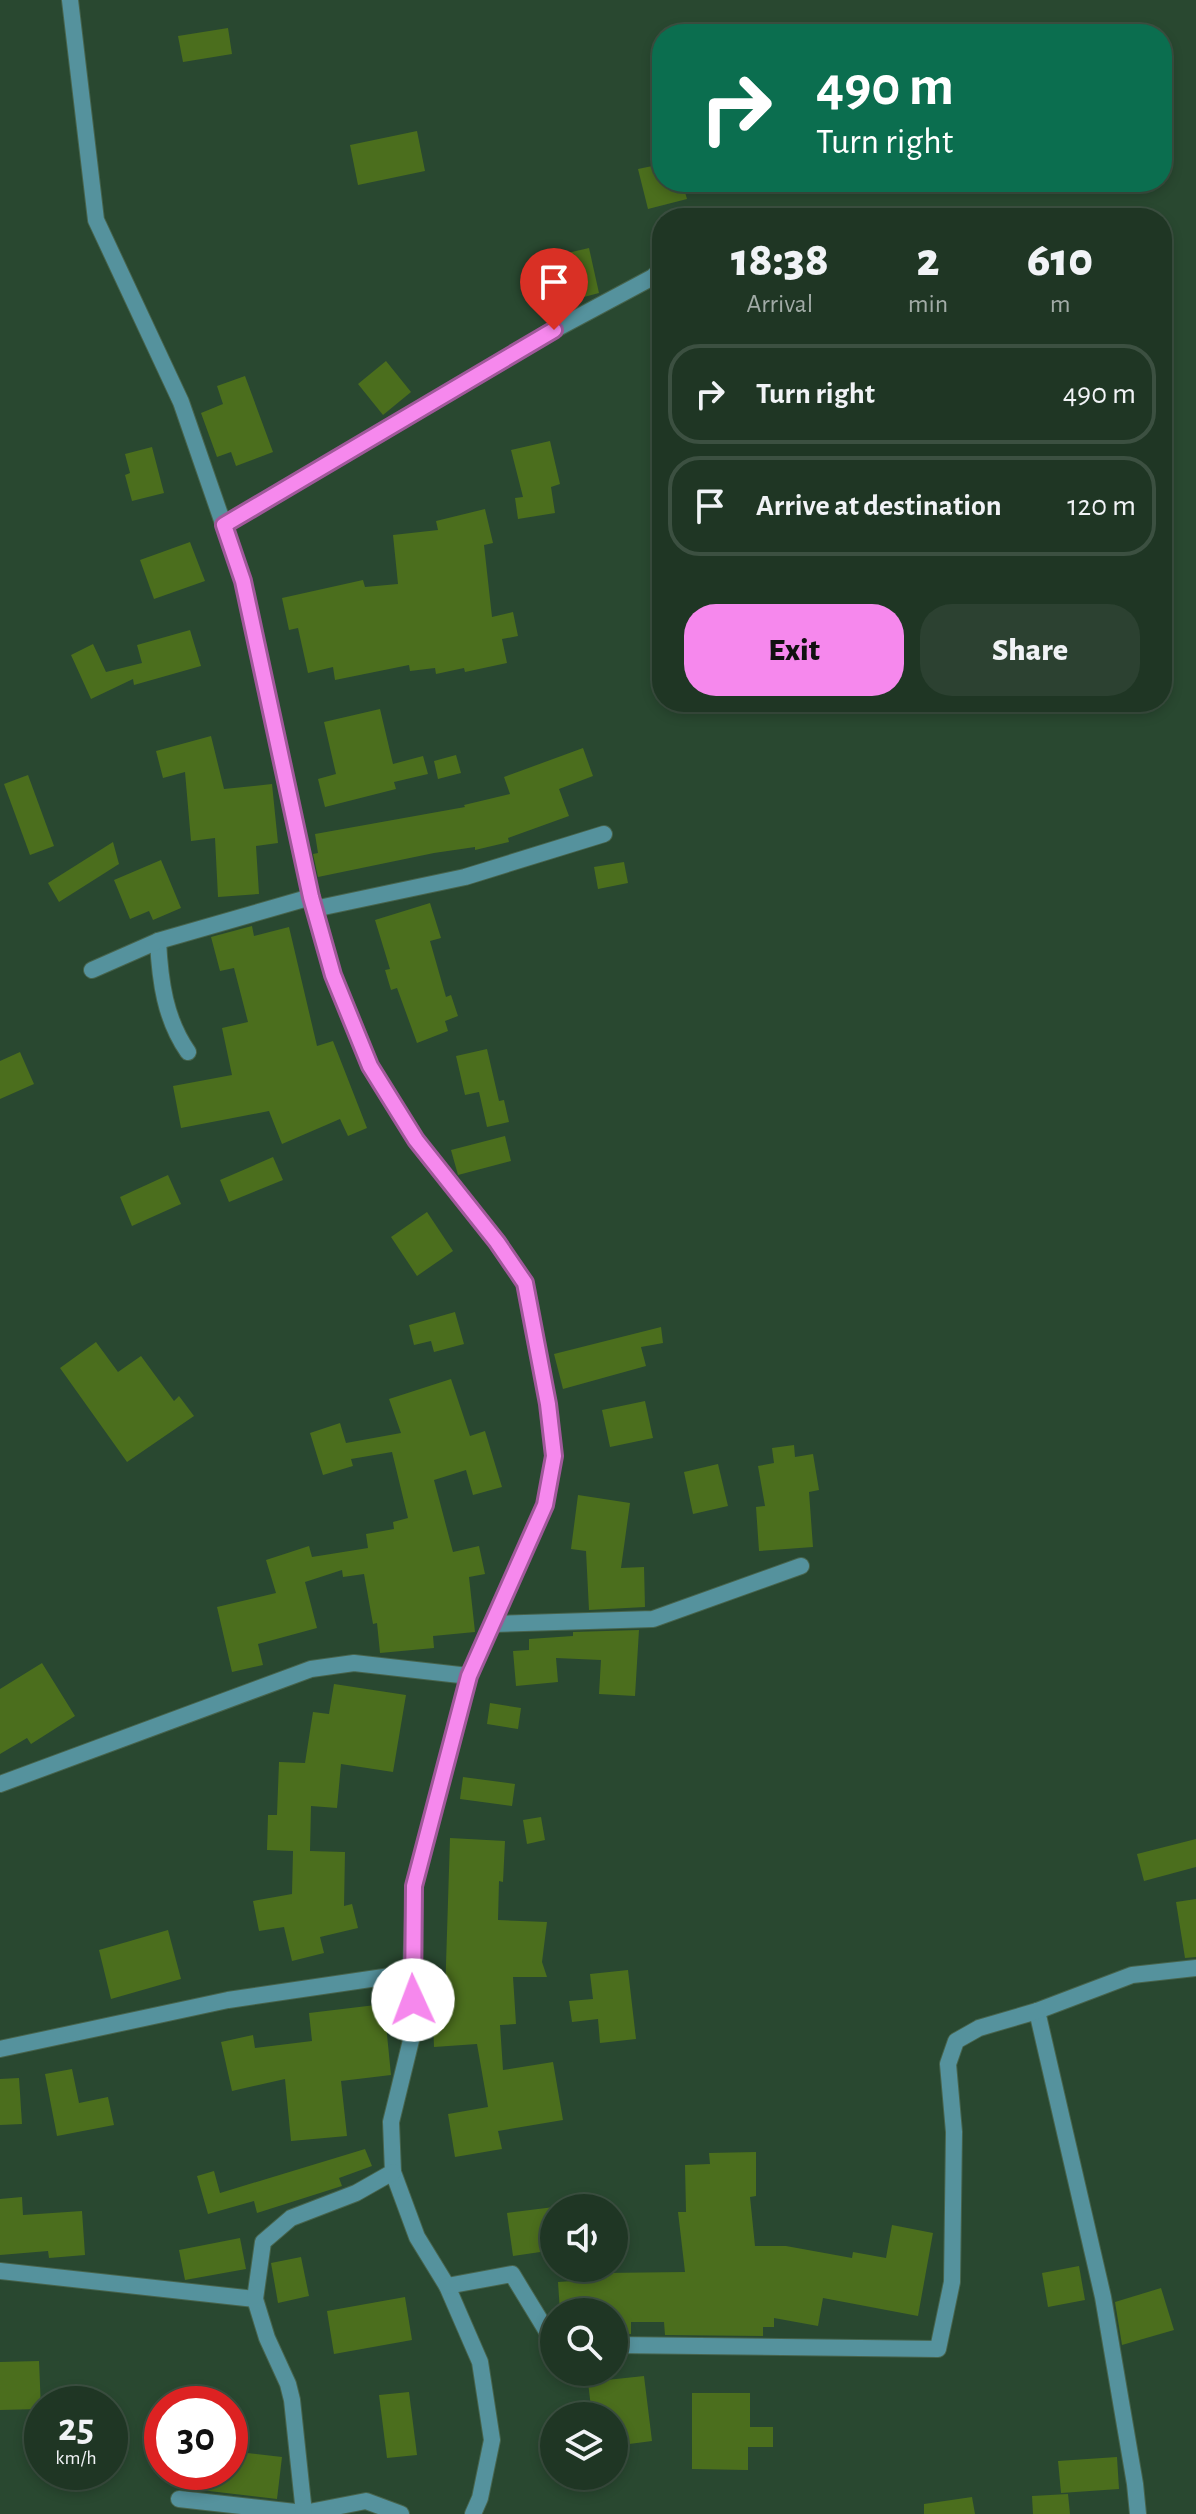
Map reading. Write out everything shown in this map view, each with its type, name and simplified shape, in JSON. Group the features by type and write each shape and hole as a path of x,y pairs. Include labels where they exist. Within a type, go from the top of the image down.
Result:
{"street":[{"path":"70,0 96,220 181,402 243,581 312,903 333,975 370,1066 416,1140 497,1242 525,1283 548,1404 554,1456 545,1505 469,1676 414,1886 411,1973 414,2028 391,2122 393,2172 417,2237 447,2286 480,2362 492,2440 480,2498 473,2514"},
{"path":"224,525 554,330 652,278"},
{"path":"92,970 158,941 312,903 465,877 604,834"},
{"path":"158,941 159,972 167,1009 175,1033 188,1052"},
{"path":"492,1624 653,1619 801,1566"},
{"path":"0,1784 311,1669 354,1663 469,1676"},
{"path":"628,2345 938,2349 952,2282 954,2132 948,2064 956,2041 979,2028 1037,2011 1132,1975 1196,1968"},
{"path":"0,2049 228,2000 411,1973"},
{"path":"1037,2011 1103,2297 1138,2514"},
{"path":"304,2513 288,2384 267,2338 255,2299 263,2242 291,2218 356,2193 393,2172"},
{"path":"0,2271 255,2299"},
{"path":"447,2286 512,2274 540,2320"},
{"path":"179,2499 304,2513 366,2501 401,2514"}],"building":[{"path":"228,28 232,54 183,62 178,36"},
{"path":"417,131 425,171 358,185 350,145"},
{"path":"652,166 652,192 685,192 687,199 648,209 638,169"},
{"path":"589,248 599,293 561,303 550,257"},
{"path":"386,361 411,392 383,415 358,384"},
{"path":"245,376 273,452 236,466 231,452 217,457 201,413 223,404 217,386"},
{"path":"550,441 560,484 551,487 555,513 518,519 515,498 523,497 511,450"},
{"path":"152,447 164,493 132,501 125,475 130,473 125,454"},
{"path":"485,509 493,543 484,545 492,617 513,612 518,636 502,639 507,663 465,672 464,668 436,674 435,668 410,671 409,665 335,680 333,667 308,673 298,628 289,630 282,598 363,580 365,587 398,584 393,535 438,530 436,521"},
{"path":"190,542 205,581 154,599 140,560"},
{"path":"190,630 201,666 134,685 133,679 91,699 71,655 93,644 106,672 142,663 137,645"},
{"path":"380,709 393,764 423,756 428,774 394,782 396,789 325,807 318,779 336,774 324,722"},
{"path":"211,736 224,789 272,784 278,843 256,846 259,894 218,897 215,838 191,841 185,772 163,778 156,751"},
{"path":"583,748 593,776 559,789 569,816 508,838 509,842 475,850 475,847 434,853 318,877 313,854 318,853 315,834 465,807 510,794 504,777"},
{"path":"456,755 461,773 438,779 434,761"},
{"path":"28,775 54,846 30,855 4,784"},
{"path":"113,842 119,864 59,902 48,883"},
{"path":"161,860 181,908 153,920 149,911 130,919 114,880"},
{"path":"624,862 628,883 598,889 594,867"},
{"path":"430,903 441,938 430,941 446,997 451,995 458,1016 445,1021 448,1031 417,1043 397,988 391,990 385,970 390,969 375,920"},
{"path":"252,926 254,936 289,927 317,1046 333,1041 367,1128 348,1136 340,1119 282,1144 269,1111 181,1128 173,1086 232,1075 222,1028 248,1022 234,968 220,971 211,937"},
{"path":"487,1049 499,1101 504,1100 509,1122 487,1127 479,1092 465,1095 456,1056"},
{"path":"20,1052 34,1084 0,1099 0,1061"},
{"path":"505,1136 511,1161 458,1175 451,1150"},
{"path":"273,1157 283,1180 229,1202 220,1180"},
{"path":"168,1175 181,1204 132,1226 120,1197"},
{"path":"427,1212 453,1251 417,1276 391,1237"},
{"path":"455,1312 464,1344 434,1352 431,1341 414,1345 409,1325"},
{"path":"661,1327 663,1343 641,1347 646,1366 563,1389 554,1354"},
{"path":"96,1342 118,1372 141,1356 174,1401 179,1396 194,1416 127,1462 60,1368"},
{"path":"451,1379 470,1436 485,1431 502,1487 473,1495 466,1470 434,1480 453,1552 479,1546 485,1574 469,1577 475,1632 433,1636 434,1648 380,1653 377,1623 373,1624 364,1574 343,1577 342,1570 305,1582 317,1628 258,1644 263,1665 232,1672 217,1607 276,1593 266,1560 309,1546 312,1557 368,1548 366,1534 394,1529 393,1522 408,1518 392,1452 351,1459 353,1466 323,1475 310,1433 340,1423 346,1443 401,1433 389,1399"},
{"path":"645,1401 653,1438 610,1447 602,1410"},
{"path":"794,1445 795,1457 813,1454 819,1490 809,1492 813,1547 759,1551 756,1507 765,1506 758,1466 774,1463 772,1448"},
{"path":"718,1464 728,1506 693,1514 684,1472"},
{"path":"578,1495 630,1503 621,1568 644,1567 645,1607 589,1610 586,1551 571,1549"},
{"path":"639,1630 635,1696 599,1694 601,1660 556,1658 558,1682 516,1686 513,1651 529,1650 529,1639 573,1636 573,1632"},
{"path":"42,1663 75,1716 31,1744 27,1738 0,1754 0,1689"},
{"path":"334,1684 406,1695 393,1772 341,1764 337,1808 311,1806 310,1851 345,1852 344,1906 352,1904 358,1928 320,1937 324,1953 292,1961 284,1927 259,1931 253,1901 292,1894 293,1851 267,1850 268,1815 277,1815 279,1762 305,1763 313,1712 329,1714"},
{"path":"490,1703 521,1708 518,1729 487,1724"},
{"path":"463,1777 515,1784 512,1806 460,1799"},
{"path":"541,1817 545,1840 527,1844 523,1820"},
{"path":"450,1838 505,1841 503,1882 499,1881 498,1920 547,1922 542,1962 547,1977 513,1977 516,2024 500,2025 503,2070 553,2062 563,2120 498,2131 502,2149 455,2157 448,2114 488,2107 477,2044 434,2047 433,2021 447,2020"},
{"path":"1196,1839 1196,1867 1144,1881 1137,1854"},
{"path":"1196,1899 1196,1957 1185,1958 1176,1902"},
{"path":"168,1930 181,1979 111,1999 99,1950"},
{"path":"628,1970 636,2039 600,2043 598,2019 572,2022 569,2001 593,1999 590,1974"},
{"path":"384,2004 391,2075 341,2081 347,2136 291,2141 285,2079 232,2091 221,2042 253,2035 255,2048 312,2041 309,2013"},
{"path":"72,2069 79,2103 108,2097 114,2125 57,2136 45,2074"},
{"path":"19,2078 22,2124 0,2125 0,2079"},
{"path":"365,2149 372,2166 339,2178 342,2186 257,2213 254,2201 208,2214 197,2176 214,2171 220,2193"},
{"path":"756,2152 756,2196 750,2197 755,2246 786,2246 852,2258 853,2252 886,2258 892,2225 933,2233 918,2316 823,2298 818,2326 774,2318 774,2327 763,2327 763,2336 665,2335 664,2322 631,2322 631,2334 628,2334 628,2298 559,2298 558,2282 628,2282 628,2273 685,2272 678,2212 686,2212 685,2165 710,2164 709,2153"},
{"path":"22,2197 23,2215 82,2211 85,2255 49,2258 48,2251 0,2255 0,2199"},
{"path":"540,2209 540,2252 513,2256 507,2213"},
{"path":"240,2238 246,2269 185,2280 179,2250"},
{"path":"301,2257 309,2296 278,2303 271,2263"},
{"path":"1079,2266 1085,2300 1048,2307 1042,2273"},
{"path":"1161,2288 1174,2330 1122,2345 1115,2302"},
{"path":"405,2297 412,2340 334,2354 327,2311"},
{"path":"39,2361 40,2386 24,2386 24,2409 0,2410 0,2362"},
{"path":"644,2376 652,2441 628,2444 628,2402 590,2402 588,2386 628,2386 628,2378"},
{"path":"409,2392 417,2455 387,2458 379,2395"},
{"path":"692,2393 750,2393 750,2427 773,2427 773,2447 748,2447 748,2470 692,2469"},
{"path":"248,2453 282,2457 277,2499 200,2490 248,2490"},
{"path":"1117,2457 1119,2489 1061,2493 1058,2461"},
{"path":"1068,2494 1070,2514 1033,2514 1032,2496"},
{"path":"972,2497 975,2514 924,2514 924,2504"}],"route":[{"path":"413,2000 414,1886 469,1676 545,1505 554,1456 548,1404 525,1283 497,1242 416,1140 370,1066 333,975 311,897 243,581 224,525 554,330"}]}
